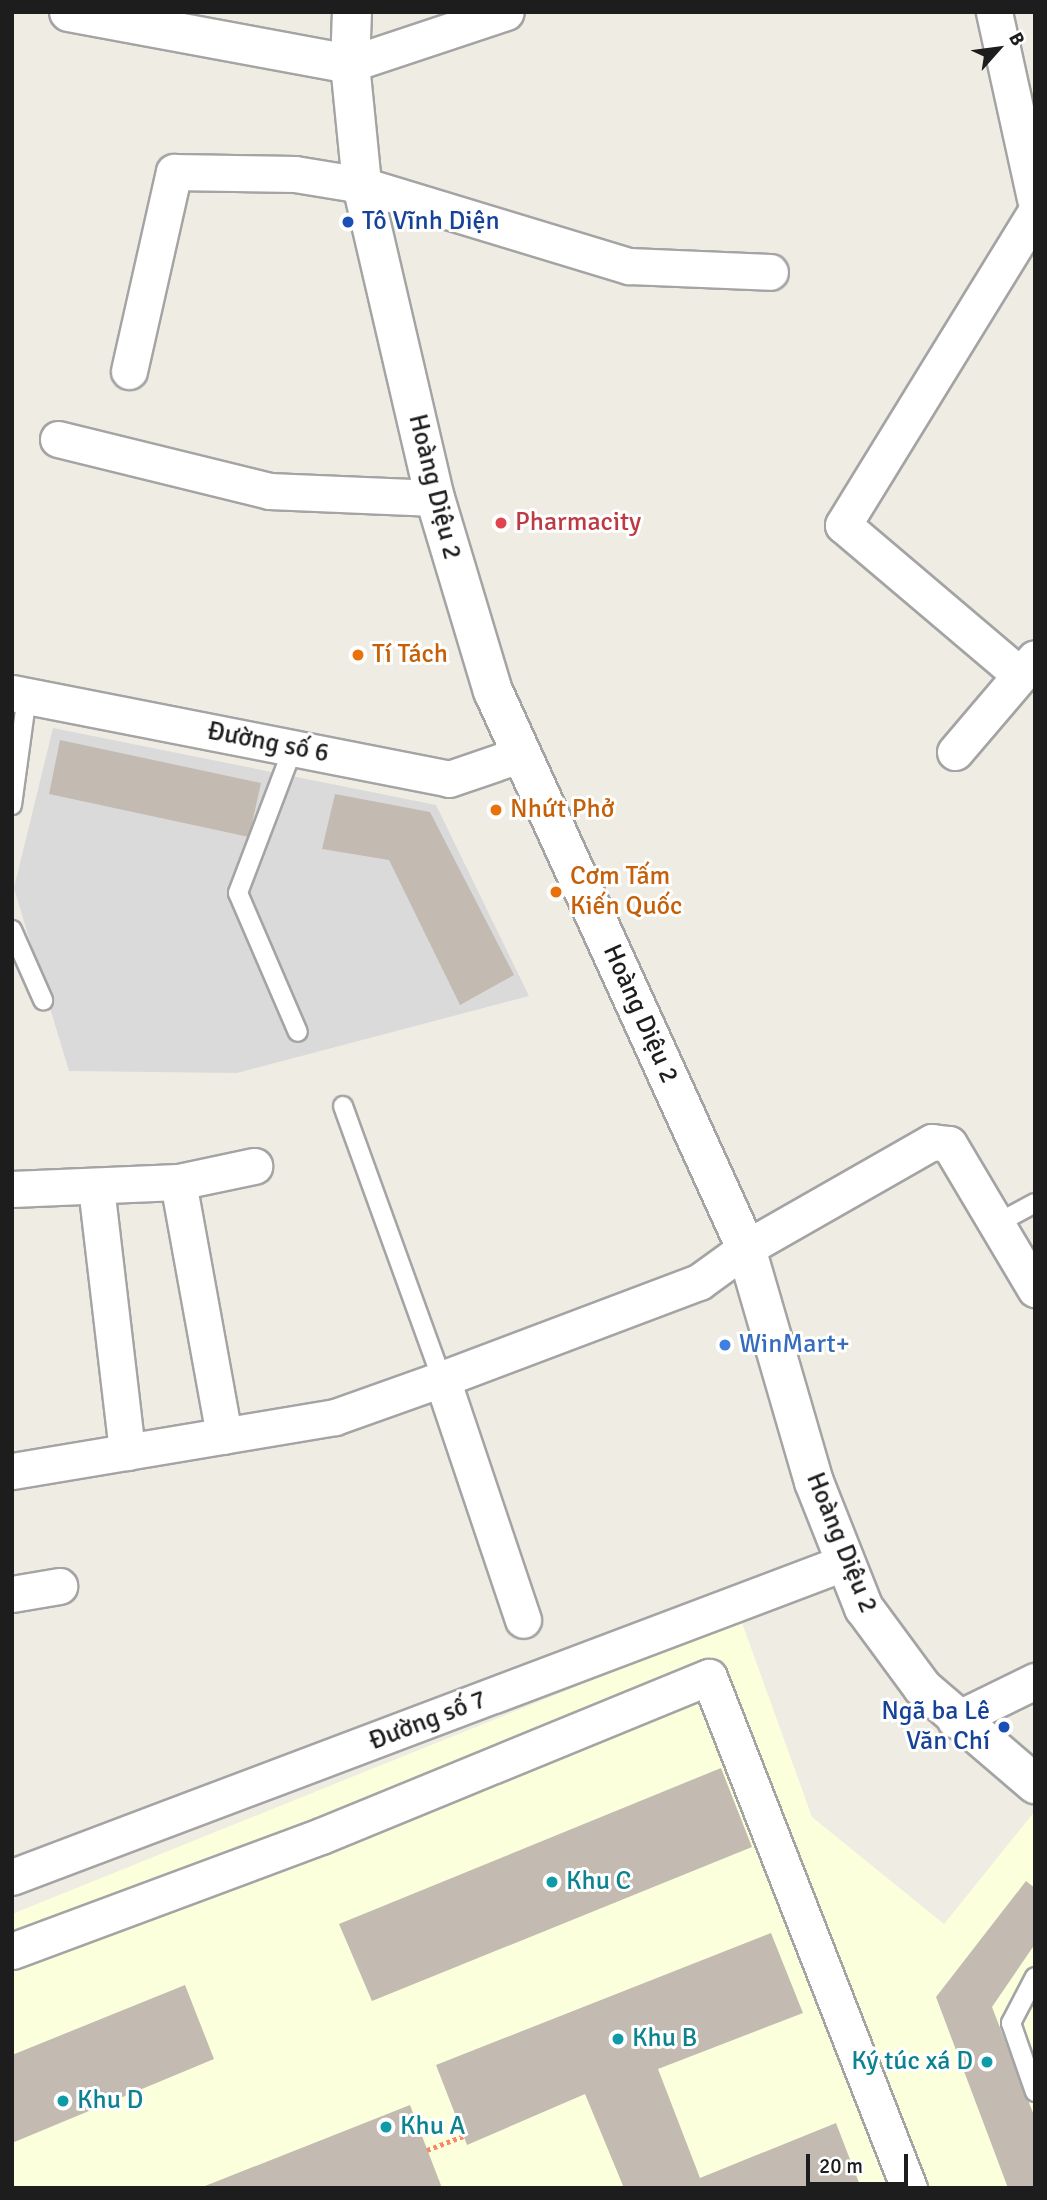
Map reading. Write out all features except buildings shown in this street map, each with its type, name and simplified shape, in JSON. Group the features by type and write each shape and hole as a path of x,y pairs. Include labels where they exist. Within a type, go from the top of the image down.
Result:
{"street":[{"path":"69,12 350,64 506,12"},
{"name":"Hoàng Diệu 2","path":"352,12 350,64 362,185 435,498 474,637 522,754 746,1248 843,1563 863,1608 894,1652 955,1720 1035,1784"},
{"path":"997,13 1035,199"},
{"path":"129,370 174,172 295,174 362,185 629,266 770,272"},
{"path":"955,752 1028,667 843,525 1035,213"},
{"path":"58,439 269,491 435,498"},
{"name":"Đường số 6","path":"19,695 449,779 522,754"},
{"path":"12,1471 335,1417 442,1379 699,1282 746,1248 941,1141 949,1144 1035,1289"},
{"path":"12,1189 178,1182 254,1166"},
{"path":"178,1182 224,1436"},
{"path":"96,1187 127,1452"},
{"path":"442,1379 523,1620"},
{"name":"Đường số 7","path":"12,1877 843,1563"},
{"path":"12,1594 59,1586"},
{"path":"12,1951 321,1836 709,1677 909,2188"},
{"path":"955,1720 1035,1681"}],"lane":[{"path":"12,806 19,695"},
{"path":"293,748 238,893 298,1032"},
{"path":"12,930 43,1000"},
{"path":"343,1106 442,1379"},
{"path":"998,1223 1035,1203"},
{"path":"1035,1977 1011,2023 1035,2092"}],"path":[{"path":"427,2150 464,2136"}],"shaded area":[{"path":"53,728 436,805 529,996 237,1073 69,1071 14,888"},
{"path":"741,1620 812,1817 944,1924 1035,1811 1035,2188 12,2188 12,1914"}],"place":[{"name":"Tô Vĩnh Diện","path":"348,222"},
{"name":"Pharmacity","path":"501,523"},
{"name":"Tí Tách","path":"358,655"},
{"name":"Nhứt Phở","path":"496,810"},
{"name":"Cơm Tấm Kiến Quốc","path":"556,892"},
{"name":"WinMart+","path":"725,1345"},
{"name":"Ngã ba Lê Văn Chí","path":"1004,1727"},
{"name":"Khu C","path":"552,1882"},
{"name":"Khu B","path":"618,2039"},
{"name":"Ký túc xá D","path":"987,2062"},
{"name":"Khu D","path":"63,2101"},
{"name":"Khu A","path":"386,2127"}]}
